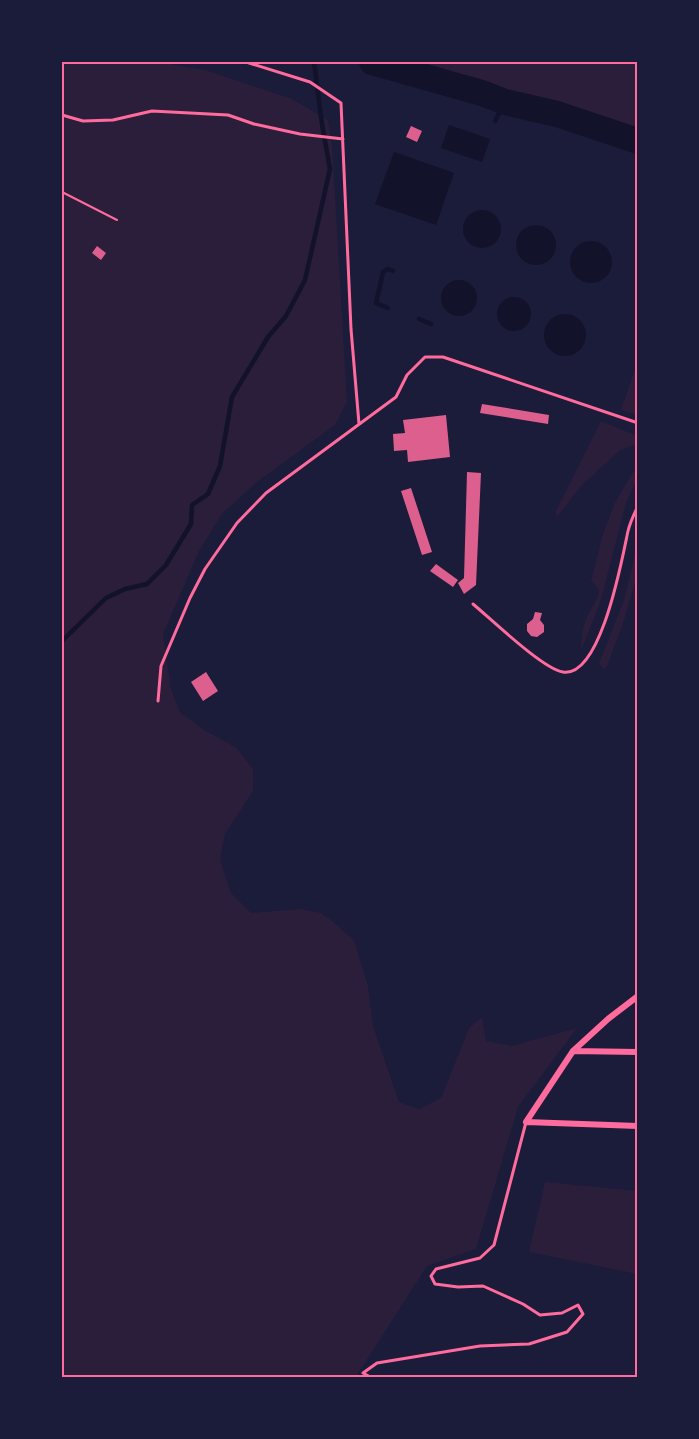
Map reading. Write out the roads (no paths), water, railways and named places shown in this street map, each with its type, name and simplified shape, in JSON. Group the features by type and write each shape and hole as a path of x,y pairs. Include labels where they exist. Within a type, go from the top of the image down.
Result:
{"street":[{"path":"526,1122 573,1051 608,1019 638,996"},
{"path":"573,1051 638,1052"},
{"path":"526,1122 638,1126"}],"lane":[{"path":"246,62 310,82 341,103 351,329 359,424"},
{"path":"62,115 83,121 114,120 152,111 228,115 300,134 344,139"},
{"path":"158,701 161,666 189,598 237,523 266,493 396,397 407,375 425,357 443,357 638,423"},
{"path":"473,604 547,666 564,672 576,672 586,663 605,620 615,592 629,528 638,506"},
{"path":"372,1377 363,1373 377,1363 480,1346 529,1344 567,1332 583,1314 578,1305 562,1313 540,1315 523,1304 483,1286 458,1287 435,1284 431,1276 436,1269 480,1258 494,1245 526,1122"}],"waterway":[{"path":"62,641 106,598 125,589 147,584 166,565 191,524 192,505 208,494 220,466 232,397 268,337 286,316 305,280 330,169 314,62"},
{"path":"372,62 482,93 505,102 557,114 638,141"},
{"path":"495,121 505,102"},
{"path":"388,308 376,303 383,272 388,269 393,271"},
{"path":"419,319 431,324"}]}
